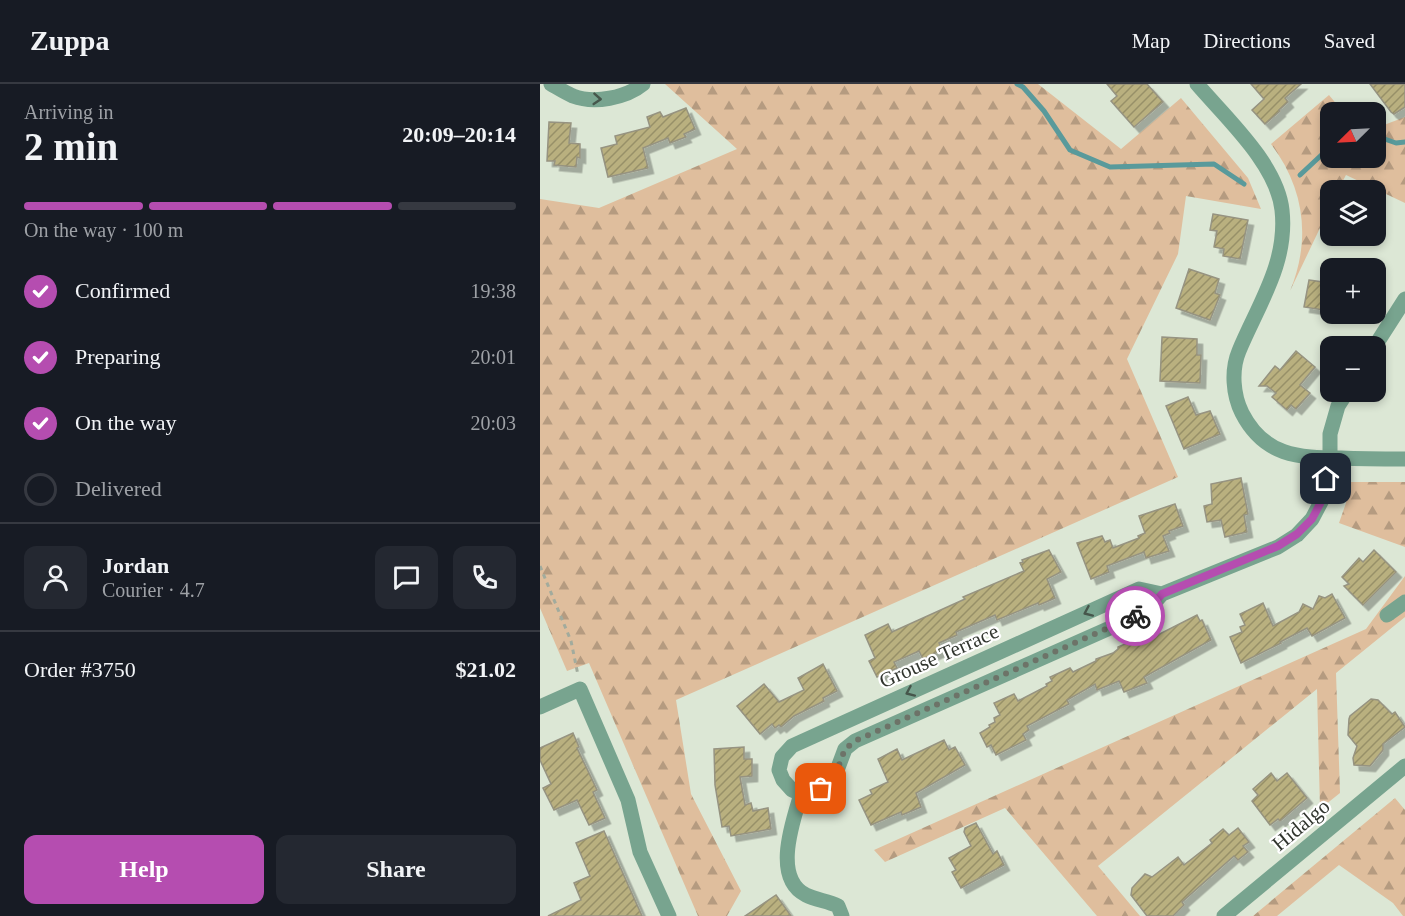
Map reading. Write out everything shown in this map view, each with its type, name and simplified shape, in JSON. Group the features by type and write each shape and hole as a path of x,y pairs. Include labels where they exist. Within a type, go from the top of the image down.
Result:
{"street":[{"path":"551,84 575,97 607,99 634,91 643,84"},
{"path":"1197,84 1256,153 1272,179 1282,208 1283,239 1275,275 1238,354 1234,370 1236,402 1249,427 1267,444 1285,454 1309,458 1405,459"},
{"path":"1381,336 1405,299"},
{"name":"Grouse Terrace","path":"1162,594 1139,589 792,746 782,758 780,770 783,780 792,790 801,794 821,789 833,781 845,749 855,741 1146,612 1162,594 1278,546 1297,534 1312,519 1322,500 1330,458 1330,434 1341,402"},
{"path":"1387,615 1405,602"},
{"path":"540,707 580,689 628,800 640,852 669,916"},
{"name":"Hidalgo","path":"1224,916 1405,766"},
{"path":"801,794 786,857 787,870 791,881 805,895 838,906 842,916"}],"path":[{"path":"540,566 571,641 580,689"}],"green space":[{"path":"665,84 1038,84 1121,149 1181,98 1248,178 1261,209 1186,196 1178,254 1127,359 1178,477 676,700 691,794 741,891 727,916 698,916 589,663 567,671 540,608 540,199 599,208 737,149"},
{"path":"1329,95 1335,102 1321,102"},
{"path":"1320,103 1320,168 1386,168 1386,124 1405,117 1405,203 1386,194 1386,180 1357,180 1346,175 1343,180 1320,180 1320,228 1290,291 1301,253 1301,215 1291,179 1271,144"},
{"path":"1348,482 1405,482 1405,547 1339,523 1346,503"},
{"path":"1405,576 1405,617 1336,673 1340,793 1320,809 1317,689 1098,866 1140,916 1097,916 1005,808 885,862 874,850 1366,629"},
{"path":"1395,798 1405,810 1405,916 1393,903 1339,865 1277,916 1253,916"}],"building":[{"path":"1107,84 1147,84 1163,102 1134,127 1111,101 1117,96"},
{"path":"1251,84 1301,84 1285,98 1288,102 1265,124 1252,110 1264,99"},
{"path":"1370,84 1405,84 1405,107 1394,114 1386,105 1386,102 1384,102"},
{"path":"686,108 695,129 684,134 686,137 670,143 668,138 643,148 648,168 608,177 601,148 617,144 615,136 650,127 647,117 660,112 663,117"},
{"path":"549,122 571,123 569,143 580,144 580,158 577,157 576,167 554,165 555,161 547,161"},
{"path":"1213,214 1248,220 1240,259 1223,256 1224,249 1214,247 1217,231 1210,230"},
{"path":"1189,269 1219,279 1215,293 1220,295 1210,320 1176,308"},
{"path":"1309,280 1320,282 1320,309 1304,307"},
{"path":"1162,337 1197,339 1197,355 1201,355 1200,383 1160,381"},
{"path":"1296,351 1315,367 1300,385 1310,393 1296,409 1291,405 1287,410 1272,397 1276,393 1267,386 1259,386 1275,366 1280,370"},
{"path":"1188,397 1196,415 1210,411 1220,434 1184,449 1166,406"},
{"path":"1241,478 1248,514 1244,515 1247,532 1225,537 1221,520 1207,522 1204,506 1212,504 1211,484"},
{"path":"1175,504 1183,526 1163,536 1169,551 1146,558 1144,552 1107,566 1109,572 1091,579 1077,543 1102,536 1105,542 1110,540 1113,548 1139,538 1138,536 1145,533 1139,516"},
{"path":"1049,550 1061,572 1047,579 1055,598 997,620 995,615 956,632 957,635 939,643 942,650 923,659 919,651 894,662 897,668 877,677 869,661 875,658 865,635 888,624 892,632 965,599 963,597 1024,571 1020,563 1023,562 1022,560"},
{"path":"1374,550 1396,572 1363,605 1344,586 1349,584 1342,577 1359,558 1363,562"},
{"path":"1332,594 1345,618 1312,636 1307,628 1241,663 1230,637 1242,632 1240,627 1245,625 1240,614 1263,603 1273,626 1299,612 1303,604 1313,609 1319,596 1325,598"},
{"path":"1197,615 1200,621 1202,620 1211,640 1144,677 1147,683 1124,692 1119,681 1097,690 1095,684 1067,700 1069,704 1027,726 1029,730 1023,734 1026,740 996,755 991,745 987,747 980,733 990,727 989,725 995,722 994,718 1000,715 994,703 1014,694 1018,701 1047,686 1046,684 1052,681 1050,677 1070,668 1073,672 1137,639 1140,644"},
{"path":"823,664 837,691 823,698 824,701 794,716 781,727 779,725 775,728 772,724 760,734 737,706 764,684 779,702 804,690 798,678"},
{"path":"1371,699 1378,700 1392,714 1395,712 1405,727 1383,744 1383,750 1370,766 1354,765 1353,758 1357,746 1348,735 1349,719"},
{"path":"573,733 579,747 577,748 597,790 593,792 605,818 589,825 577,800 554,810 543,788 551,784 540,760 540,748"},
{"path":"944,740 949,750 955,747 965,765 916,793 921,807 902,815 901,812 871,825 859,800 872,794 870,790 888,782 878,759 897,749 902,760"},
{"path":"744,747 744,759 752,759 752,776 740,777 745,805 751,803 753,811 768,808 771,829 731,836 729,826 722,827 715,785 714,749"},
{"path":"1271,773 1277,781 1287,773 1307,798 1280,821 1278,819 1270,825 1252,801 1258,795 1253,789"},
{"path":"976,823 993,854 997,851 1004,865 961,888 952,872 956,870 949,858 971,846 964,832 965,828"},
{"path":"1238,828 1249,842 1243,846 1248,852 1238,860 1234,856 1182,902 1184,905 1173,916 1147,916 1131,895 1132,888 1145,874 1152,877 1178,857 1184,865 1212,843 1210,840 1223,829 1229,835"},
{"path":"604,831 642,916 548,916 581,900 574,883 590,876 576,843"},
{"path":"776,895 791,916 745,916"}],"waterway":[{"path":"1017,84 1023,87 1044,111 1070,150 1110,167 1214,164 1244,184"},
{"path":"1386,140 1396,143 1405,142"},
{"path":"1300,175 1320,156"}],"way so far":[{"path":"821,789 833,781 845,749 855,741 945,703 1135,616"}],"route":[{"path":"1135,616 1146,612 1162,594 1278,546 1297,534 1312,519 1322,500 1326,479"}]}
